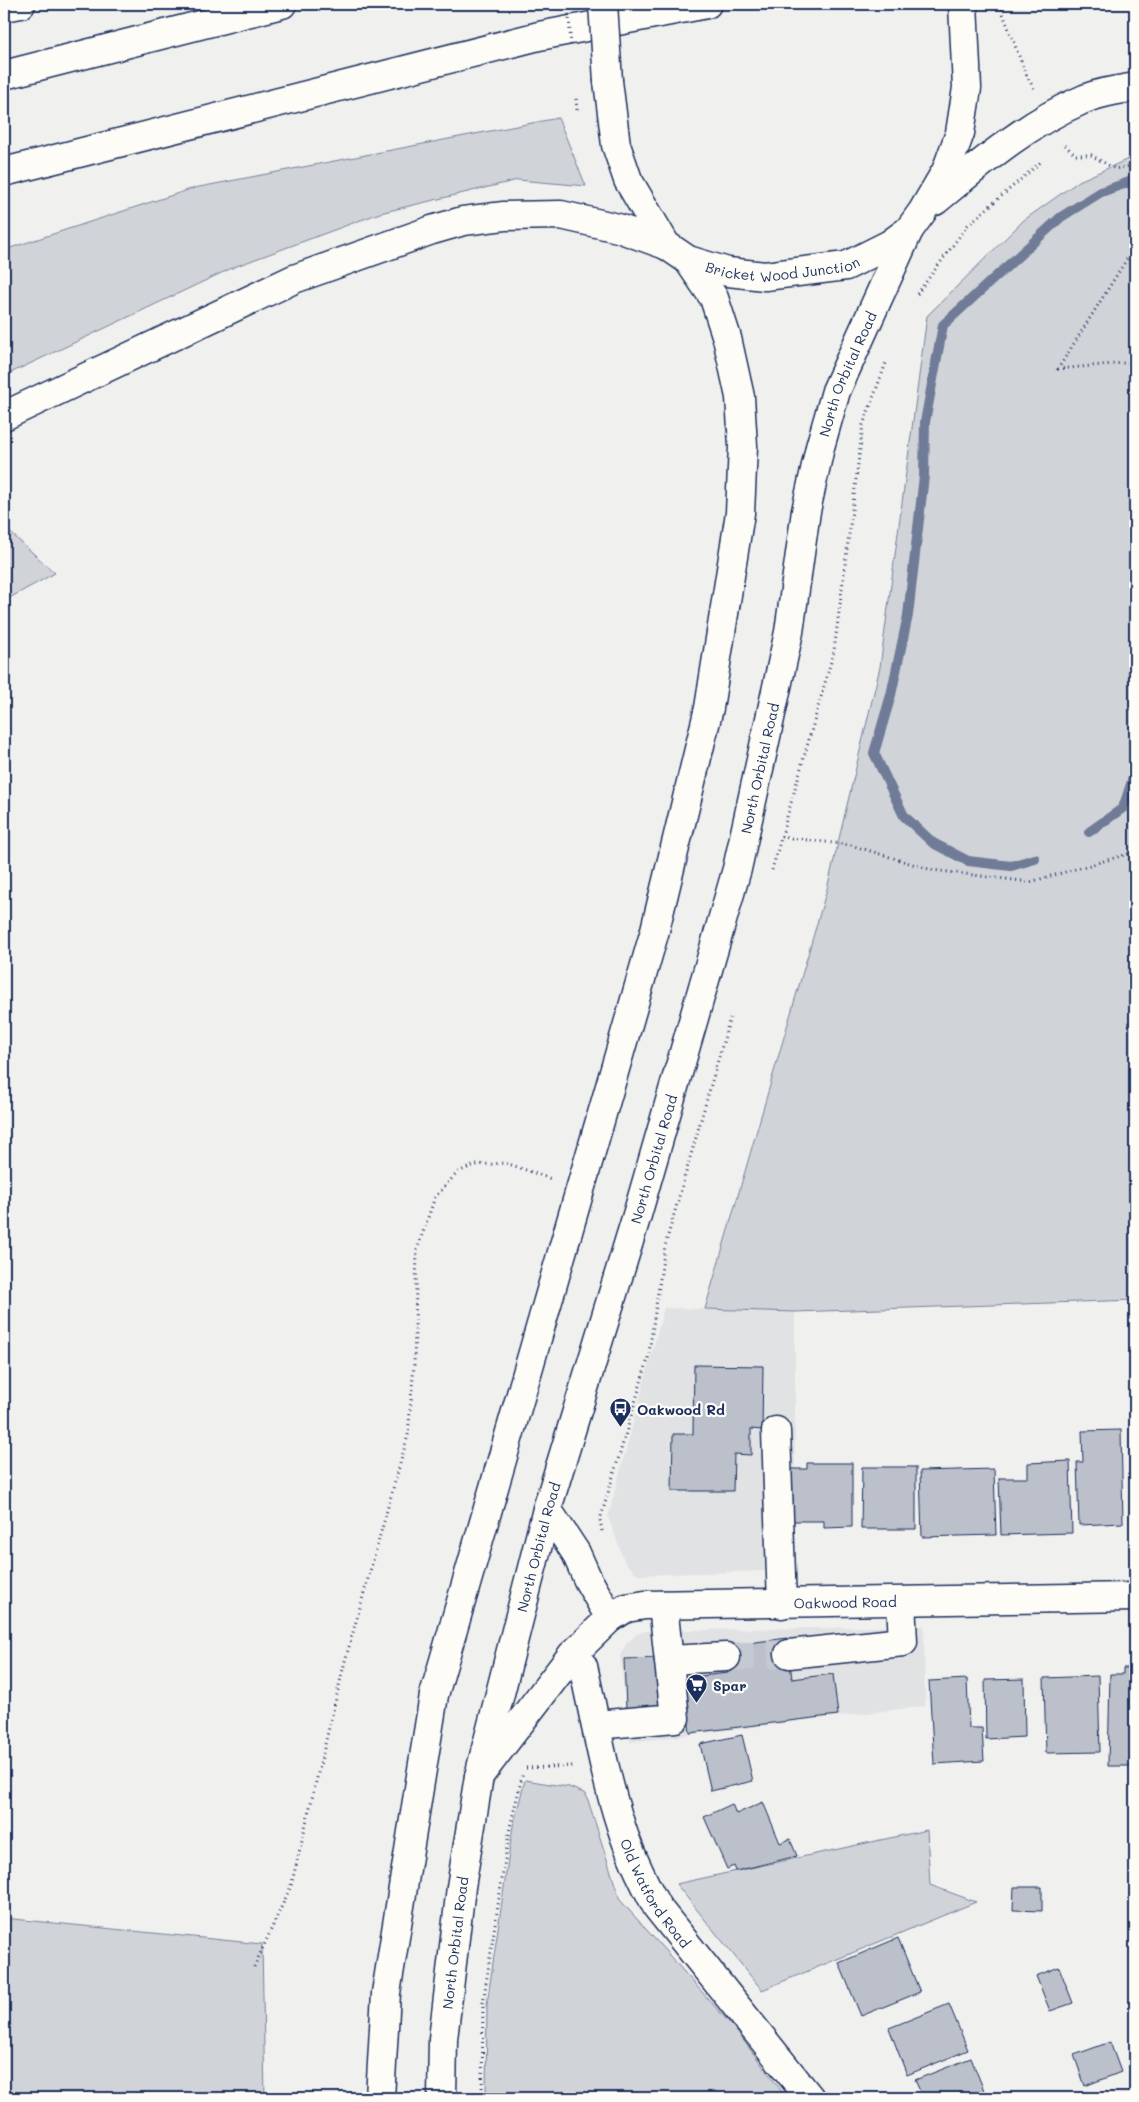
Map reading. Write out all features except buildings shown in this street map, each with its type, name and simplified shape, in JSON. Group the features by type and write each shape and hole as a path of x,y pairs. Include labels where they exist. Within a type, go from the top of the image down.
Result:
{"main road":[{"path":"4,7 21,4"},
{"path":"4,76 282,4"},
{"path":"380,2098 386,1993 434,1695 654,934 709,708 740,513 743,446 740,397 726,338 714,298 677,253 628,180 616,145 608,81 603,4"},
{"path":"4,172 539,36 708,4"},
{"name":"Bricket Wood Junction","path":"4,416 294,279 432,230 463,221 504,216 561,215 618,228 728,272 765,276 846,266 890,244 915,221 946,170 960,133 967,88 964,8"},
{"path":"915,221 981,163 1047,116 1081,100 1135,87"},
{"name":"North Orbital Road","path":"442,2098 443,2039 461,1887 479,1776 547,1509 637,1215 737,869 788,632 806,511 820,447 836,391 915,221"},
{"path":"776,1431 782,1604"},
{"path":"547,1509 576,1553 588,1580 610,1618"},
{"name":"Oakwood Road","path":"479,1776 572,1655 610,1618 626,1608 1135,1597"},
{"path":"789,1654 903,1642 901,1602"},
{"path":"596,1725 675,1718 663,1606"},
{"name":"Old Watford Road","path":"572,1655 583,1666 604,1765 621,1828 638,1871 657,1907 810,2098"},
{"path":"669,1660 726,1657"}],"path":[{"path":"1001,4 1025,72 1047,116 1063,142 1075,155 1091,155 1115,169 1135,165"},
{"path":"911,302 968,225 1048,155"},
{"path":"1135,246 1058,369 1135,362"},
{"path":"771,872 834,651 863,425 889,354"},
{"path":"781,837 851,845 932,870 1030,882 1135,852"},
{"path":"603,1538 600,1520 648,1359 665,1246 732,1010"},
{"path":"254,1967 291,1886 345,1661 408,1435 414,1365 418,1250 435,1197 458,1172 475,1166 506,1163 580,1189"},
{"path":"482,2098 483,2003 510,1827 524,1768 604,1765"}],"shaded area":[{"path":"558,118 586,186 518,180 380,213 234,267 4,376 4,250 194,188"},
{"path":"1135,156 1135,1300 795,1312 705,1309 827,889 880,667 927,316 1024,220 1079,181"},
{"path":"4,527 55,573 4,601"},
{"path":"664,1308 795,1312 795,1570 639,1575 625,1563 608,1517"},
{"path":"924,1626 925,1706 630,1742 620,1656 626,1644 637,1634 646,1631"},
{"path":"525,1780 569,1787 586,1794 620,1900 734,2028 787,2098 486,2098 487,2004 513,1826"},
{"path":"927,1830 930,1885 976,1902 762,1990 676,1884"},
{"path":"4,1918 262,1944 265,2098 4,2098"}],"waterway":[{"path":"1035,859 1011,866 968,861 933,843 904,816 874,753 891,695 908,615 924,476 925,422 943,325 1061,217 1101,192 1135,180"},
{"path":"1089,832 1123,808 1135,772"}],"tunnel":[{"path":"726,1657 789,1654"}],"place":[{"name":"Oakwood Rd","path":"621,1428"},
{"name":"Spar","path":"697,1704"}]}
